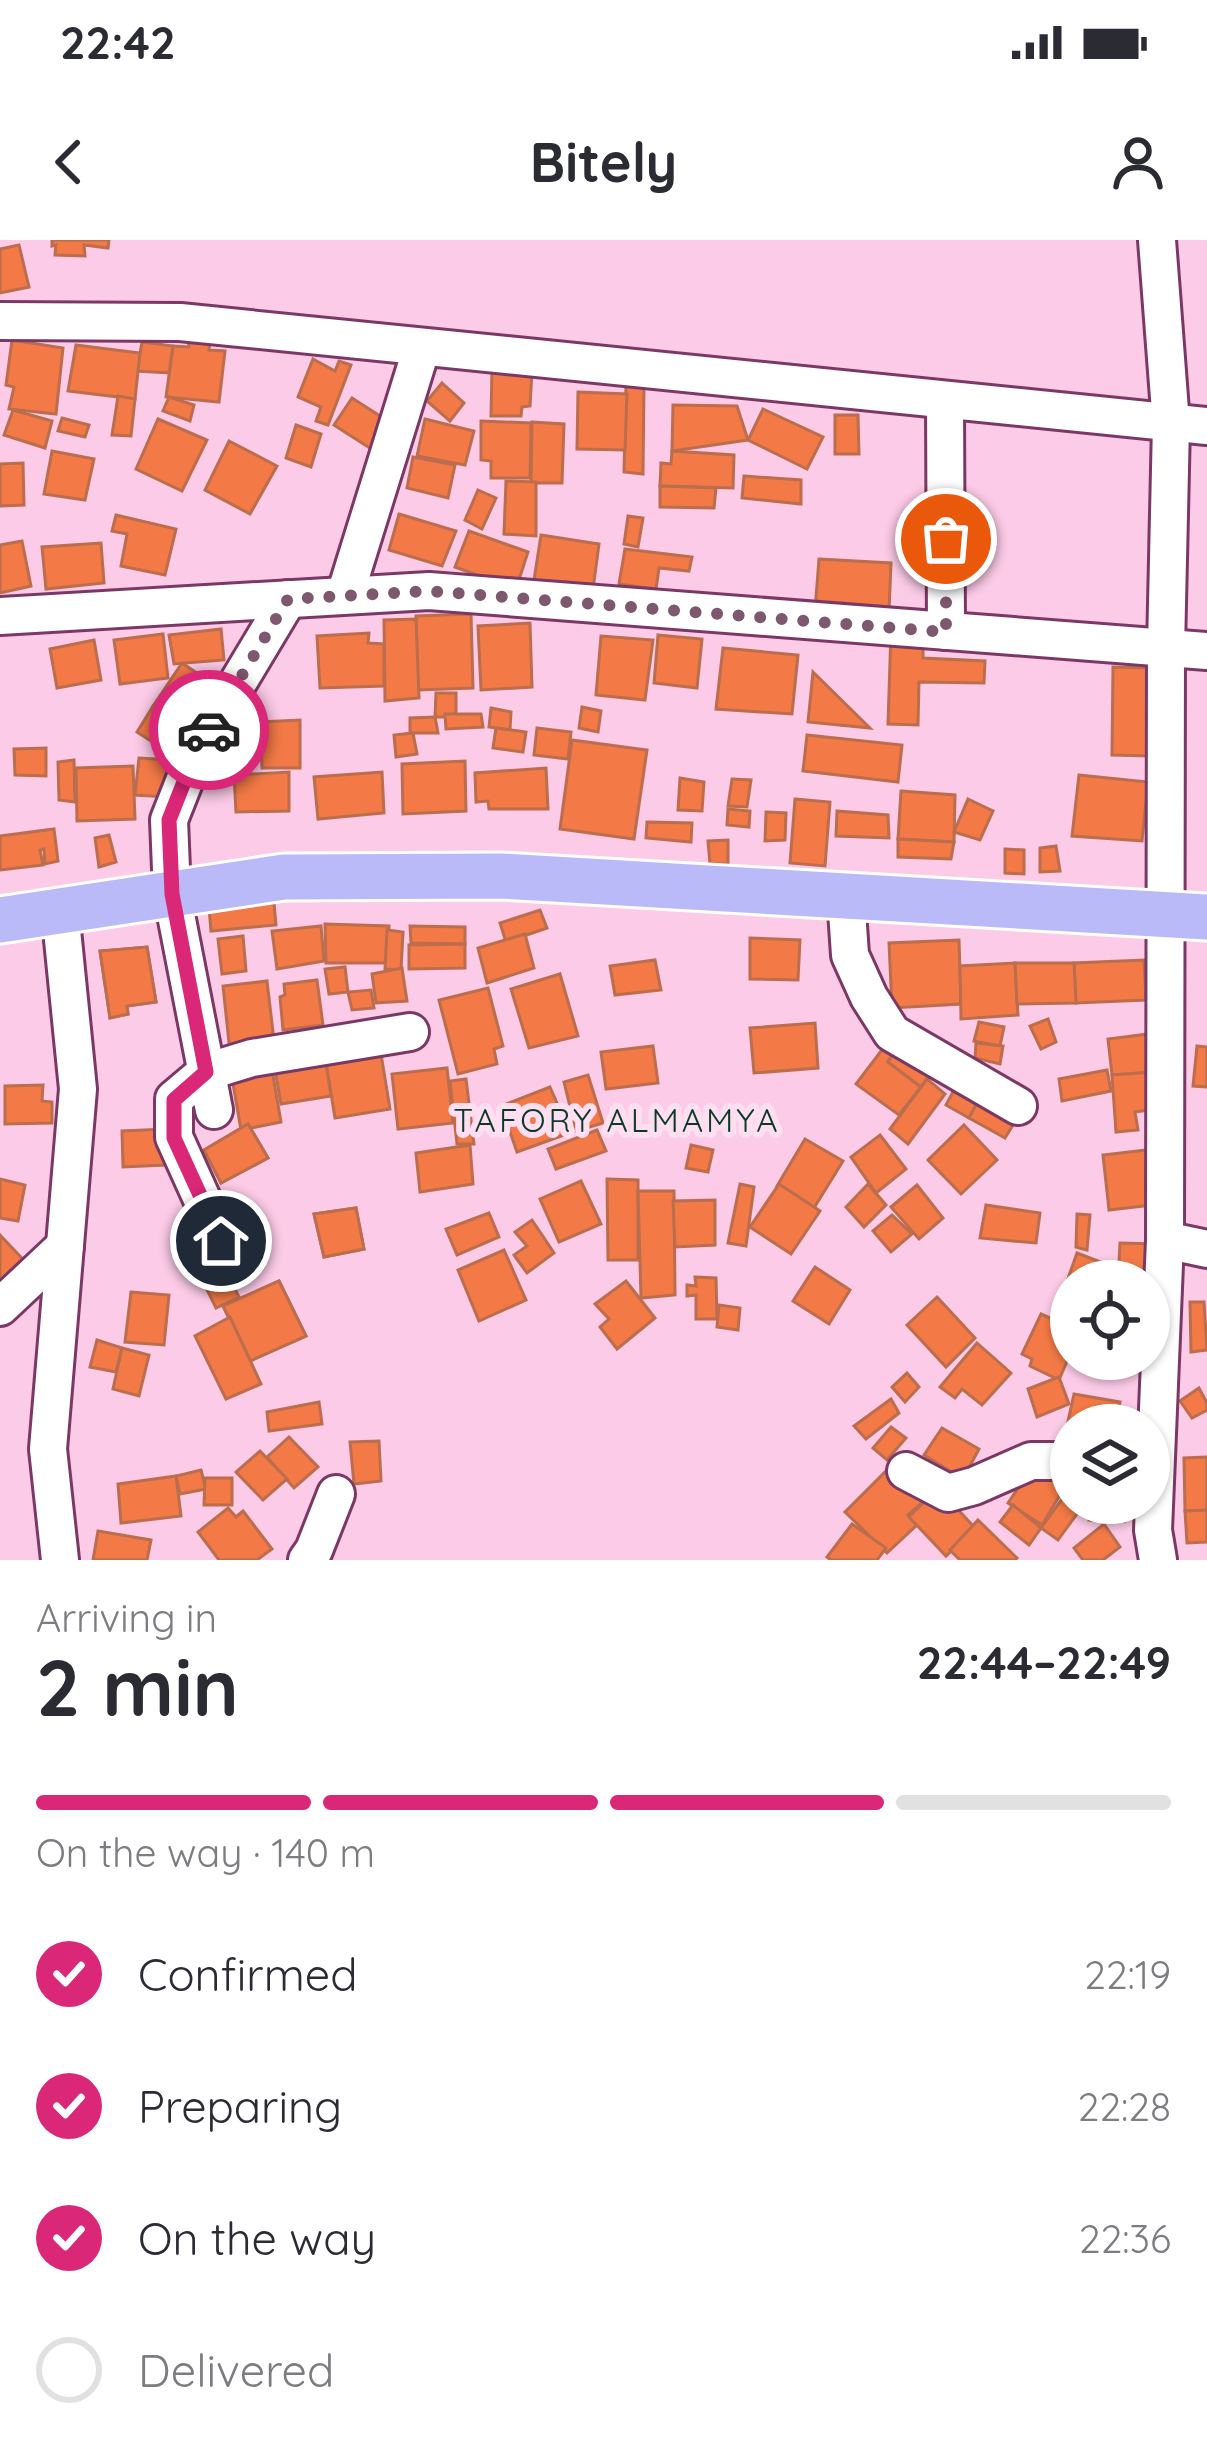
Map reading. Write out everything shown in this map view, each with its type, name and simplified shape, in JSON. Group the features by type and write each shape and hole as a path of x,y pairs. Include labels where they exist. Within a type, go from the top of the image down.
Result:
{"main road":[{"path":"0,920 284,878 502,876 1187,916"}],"street":[{"path":"1156,240 1189,425 1166,649 1187,916 1156,1404"},
{"path":"0,321 180,322 1189,425"},
{"path":"345,596 422,347"},
{"path":"945,401 946,632"},
{"path":"0,616 429,591 1207,651"},
{"path":"214,1110 172,894 169,820 195,754 288,599"},
{"path":"846,896 850,956 892,1033 1018,1106"},
{"path":"60,910 78,1089 48,1449 60,1560"},
{"path":"221,1241 174,1138 174,1100 206,1072 252,1058 410,1032"},
{"path":"1165,1240 1207,1249"},
{"path":"0,1307 65,1246"},
{"path":"906,1471 948,1493 1031,1461 1050,1461"},
{"path":"307,1560 337,1494"},
{"path":"1153,1524 1158,1560"}],"building":[{"path":"52,240 109,240 108,248 84,245 85,256 55,255"},
{"path":"19,245 29,287 0,293 0,249"},
{"path":"188,339 210,341 209,350 225,351 219,402 166,397 173,346 189,347"},
{"path":"12,340 63,348 56,414 9,409 14,387 6,385"},
{"path":"142,342 173,346 169,373 137,371"},
{"path":"76,345 140,353 135,399 68,391"},
{"path":"313,359 335,371 339,361 351,365 328,425 316,421 321,407 298,397"},
{"path":"492,369 532,371 530,406 522,407 521,416 491,416"},
{"path":"442,383 464,403 450,421 427,401"},
{"path":"626,385 644,385 643,474 624,472"},
{"path":"578,392 627,394 625,450 577,449"},
{"path":"118,396 135,399 131,436 112,435"},
{"path":"169,397 194,405 190,421 163,411"},
{"path":"352,398 394,425 376,452 334,425"},
{"path":"673,405 737,406 748,440 672,451"},
{"path":"763,409 823,437 807,469 748,440"},
{"path":"13,410 52,421 45,448 4,435"},
{"path":"835,415 858,415 859,454 835,454"},
{"path":"62,418 89,425 85,437 58,431"},
{"path":"158,419 207,440 182,491 136,469"},
{"path":"425,419 474,431 465,465 417,456"},
{"path":"481,421 531,423 530,478 491,478 491,461 481,460"},
{"path":"532,422 564,424 562,483 531,483"},
{"path":"296,425 321,434 311,467 286,458"},
{"path":"229,441 277,466 250,514 205,490"},
{"path":"52,451 94,459 85,500 44,494"},
{"path":"672,451 734,455 733,488 660,486 661,463 671,464"},
{"path":"413,457 455,465 448,498 407,488"},
{"path":"23,463 24,505 0,506 0,464"},
{"path":"744,476 801,480 801,504 742,498"},
{"path":"506,481 536,482 536,536 504,534"},
{"path":"660,486 716,488 714,508 660,507"},
{"path":"478,490 496,498 482,529 465,520"},
{"path":"399,514 456,531 442,566 389,550"},
{"path":"116,515 176,529 165,575 121,566 127,534 112,531"},
{"path":"628,516 643,518 638,547 624,544"},
{"path":"469,531 528,552 516,589 455,567"},
{"path":"541,535 599,544 593,589 534,580"},
{"path":"22,541 31,586 0,593 0,545"},
{"path":"101,543 104,583 46,589 42,547"},
{"path":"625,549 692,557 689,571 659,568 656,589 619,584"},
{"path":"819,559 891,563 889,612 815,610"},
{"path":"471,614 473,688 418,690 416,616"},
{"path":"416,619 419,698 385,701 384,620"},
{"path":"530,623 532,687 481,690 478,626"},
{"path":"221,629 224,660 174,664 169,635"},
{"path":"891,631 923,634 923,658 985,661 984,683 919,682 918,725 888,724"},
{"path":"369,633 368,643 384,644 384,686 320,688 317,636"},
{"path":"163,634 168,678 120,684 114,640"},
{"path":"658,635 702,639 697,688 654,683"},
{"path":"601,636 653,640 645,700 596,695"},
{"path":"94,640 101,680 57,688 50,649"},
{"path":"723,648 798,655 792,714 716,709"},
{"path":"182,663 225,692 196,735 153,706"},
{"path":"1113,667 1150,668 1149,756 1112,755"},
{"path":"813,672 870,728 808,722"},
{"path":"436,693 456,693 456,717 435,717"},
{"path":"153,706 196,735 179,759 137,732"},
{"path":"582,707 601,711 598,732 579,728"},
{"path":"491,708 511,712 510,730 489,727"},
{"path":"445,714 481,714 483,727 446,729"},
{"path":"435,717 438,733 410,733 410,718"},
{"path":"300,720 300,768 262,768 260,722"},
{"path":"496,728 526,732 523,752 493,748"},
{"path":"537,728 571,732 568,759 534,755"},
{"path":"413,733 417,754 396,757 394,735"},
{"path":"807,735 902,745 898,782 803,771"},
{"path":"572,740 647,750 634,839 560,829"},
{"path":"46,748 46,776 15,775 14,749"},
{"path":"139,758 171,760 167,797 135,795"},
{"path":"74,760 75,802 59,800 58,762"},
{"path":"465,761 466,811 403,814 402,764"},
{"path":"133,766 135,819 77,821 76,768"},
{"path":"546,768 548,809 489,809 488,801 476,802 475,773"},
{"path":"289,772 289,811 236,812 234,775"},
{"path":"382,772 384,813 318,819 314,777"},
{"path":"1079,775 1148,782 1142,841 1072,836"},
{"path":"680,778 704,782 702,811 678,810"},
{"path":"732,779 751,780 747,807 728,806"},
{"path":"901,791 955,795 954,842 898,839"},
{"path":"795,799 830,802 825,866 790,863"},
{"path":"968,799 993,811 980,840 954,832"},
{"path":"728,809 750,811 749,827 727,825"},
{"path":"837,811 888,815 889,838 836,836"},
{"path":"766,812 786,813 785,840 765,841"},
{"path":"647,822 692,823 691,842 646,838"},
{"path":"54,829 58,861 45,864 44,849 40,850 43,865 0,870 0,836"},
{"path":"109,835 116,862 99,867 95,838"},
{"path":"898,839 954,842 951,859 898,857"},
{"path":"728,840 728,864 710,864 708,841"},
{"path":"1056,846 1060,871 1040,872 1040,848"},
{"path":"1005,849 1024,850 1024,874 1005,873"},
{"path":"274,903 276,925 211,931 209,908"},
{"path":"540,910 547,928 506,942 500,923"},
{"path":"325,924 389,926 388,963 326,963"},
{"path":"321,926 324,961 277,969 272,931"},
{"path":"410,926 465,927 465,944 411,943"},
{"path":"387,930 403,932 401,970 385,969"},
{"path":"525,934 534,968 487,983 478,948"},
{"path":"243,936 246,971 222,974 218,939"},
{"path":"750,938 800,940 798,980 750,979"},
{"path":"959,940 961,1004 892,1008 889,943"},
{"path":"465,944 465,968 409,969 409,945"},
{"path":"147,947 156,1002 127,1006 128,1014 110,1018 100,951"},
{"path":"147,947 156,1002 127,1006 128,1014 110,1018 100,951"},
{"path":"655,960 661,990 615,995 610,966"},
{"path":"1144,960 1146,1000 1076,1003 1074,963"},
{"path":"1015,963 1018,1015 961,1019 960,966"},
{"path":"1015,963 1074,963 1076,1003 1017,1004"},
{"path":"345,967 348,992 329,994 325,969"},
{"path":"402,968 407,1001 376,1003 372,974"},
{"path":"560,974 578,1036 529,1048 511,989"},
{"path":"317,980 323,1025 283,1030 280,997 285,995 284,984"},
{"path":"267,981 275,1049 230,1052 223,986"},
{"path":"488,988 503,1046 494,1049 497,1064 458,1074 439,1000"},
{"path":"371,990 374,1008 352,1010 348,992"},
{"path":"1048,1019 1056,1042 1041,1049 1030,1026"},
{"path":"979,1022 1004,1027 1000,1046 974,1041"},
{"path":"815,1023 818,1068 754,1073 750,1028"},
{"path":"1148,1034 1154,1072 1112,1075 1108,1039"},
{"path":"976,1043 1003,1046 1000,1064 975,1058"},
{"path":"653,1046 658,1083 606,1089 601,1052"},
{"path":"1197,1046 1207,1047 1207,1087 1193,1086"},
{"path":"884,1047 893,1054 888,1062 921,1087 899,1115 856,1084"},
{"path":"898,1047 932,1071 921,1087 888,1062"},
{"path":"381,1054 390,1109 335,1118 326,1063"},
{"path":"326,1063 331,1096 281,1104 275,1070"},
{"path":"447,1068 453,1123 398,1129 392,1074"},
{"path":"272,1070 281,1122 241,1130 232,1078"},
{"path":"1107,1070 1111,1091 1062,1101 1059,1079"},
{"path":"1154,1072 1156,1109 1135,1112 1138,1130 1116,1132 1112,1075"},
{"path":"588,1075 603,1123 576,1131 564,1082"},
{"path":"961,1077 984,1090 969,1118 946,1105"},
{"path":"466,1079 474,1144 457,1144 450,1081"},
{"path":"927,1079 945,1094 908,1144 890,1129"},
{"path":"43,1085 42,1101 52,1102 52,1123 5,1124 5,1086"},
{"path":"550,1087 570,1133 517,1152 501,1106"},
{"path":"984,1090 1021,1112 1005,1138 969,1118"},
{"path":"248,1124 268,1158 221,1183 204,1150"},
{"path":"248,1124 268,1158 221,1183 204,1150"},
{"path":"964,1125 997,1160 961,1194 928,1160"},
{"path":"166,1129 166,1165 123,1167 122,1131"},
{"path":"597,1130 606,1151 556,1169 548,1149"},
{"path":"880,1135 906,1169 876,1193 851,1157"},
{"path":"805,1139 843,1161 814,1208 777,1186"},
{"path":"470,1145 473,1184 420,1192 416,1153"},
{"path":"691,1145 713,1150 708,1172 686,1168"},
{"path":"1155,1149 1161,1204 1109,1210 1103,1155"},
{"path":"0,1179 25,1185 18,1221 0,1218"},
{"path":"607,1179 638,1180 638,1260 608,1260"},
{"path":"581,1181 601,1224 559,1242 540,1199"},
{"path":"740,1184 754,1187 746,1246 728,1243"},
{"path":"779,1184 820,1211 791,1254 750,1227"},
{"path":"868,1184 886,1205 864,1227 846,1207"},
{"path":"917,1185 943,1218 919,1239 891,1207"},
{"path":"638,1191 674,1191 675,1295 641,1298"},
{"path":"715,1200 715,1245 675,1247 673,1201"},
{"path":"986,1205 1040,1213 1036,1243 980,1238"},
{"path":"356,1208 364,1249 324,1257 314,1214"},
{"path":"356,1208 364,1249 324,1257 314,1214"},
{"path":"489,1213 499,1237 457,1255 446,1229"},
{"path":"1077,1214 1090,1215 1087,1250 1076,1247"},
{"path":"892,1215 912,1234 891,1252 873,1231"},
{"path":"532,1220 554,1253 527,1273 514,1255 527,1246 515,1232"},
{"path":"208,1234 239,1297 216,1308 185,1245"},
{"path":"0,1235 34,1271 10,1274 0,1282"},
{"path":"1120,1243 1157,1244 1154,1260 1119,1260"},
{"path":"504,1250 526,1300 479,1321 458,1270"},
{"path":"815,1267 850,1290 829,1324 793,1301"},
{"path":"695,1277 716,1278 717,1319 696,1319 696,1295 687,1296 687,1285 696,1286"},
{"path":"279,1281 306,1336 250,1361 223,1306"},
{"path":"279,1281 306,1336 250,1361 223,1306"},
{"path":"626,1281 655,1318 617,1349 600,1327 609,1319 595,1304"},
{"path":"131,1292 169,1295 164,1345 125,1342"},
{"path":"937,1297 975,1338 946,1367 907,1325"},
{"path":"1190,1302 1204,1302 1207,1350 1191,1352"},
{"path":"719,1305 740,1308 738,1330 717,1327"},
{"path":"1041,1314 1050,1318 1050,1376 1030,1366 1032,1359 1022,1354"},
{"path":"230,1317 261,1384 226,1399 195,1336"},
{"path":"97,1340 122,1348 116,1372 90,1367"},
{"path":"977,1343 1011,1373 982,1405 962,1389 955,1398 940,1387"},
{"path":"122,1348 149,1355 139,1396 113,1389"},
{"path":"907,1373 919,1387 905,1402 892,1387"},
{"path":"1060,1380 1069,1404 1050,1404 1050,1412 1037,1417 1028,1389"},
{"path":"1199,1388 1207,1410 1192,1418 1180,1401"},
{"path":"1074,1394 1120,1402 1120,1404 1072,1404"},
{"path":"891,1399 899,1413 866,1439 854,1426"},
{"path":"319,1402 322,1424 269,1431 267,1412"},
{"path":"891,1427 906,1438 887,1460 873,1448"},
{"path":"942,1428 979,1449 963,1479 924,1455"},
{"path":"289,1437 318,1467 294,1488 267,1457"},
{"path":"379,1441 381,1481 354,1484 350,1442"},
{"path":"260,1451 287,1479 263,1500 236,1472"},
{"path":"1207,1457 1207,1511 1185,1511 1184,1458"},
{"path":"1033,1466 1050,1472 1050,1512 1042,1525 1008,1503"},
{"path":"890,1467 923,1502 908,1515 918,1524 887,1553 845,1512"},
{"path":"201,1470 206,1489 180,1494 176,1476"},
{"path":"176,1476 181,1516 121,1523 118,1484"},
{"path":"205,1478 232,1478 232,1505 204,1505"},
{"path":"938,1488 975,1528 946,1556 909,1517"},
{"path":"1013,1505 1041,1528 1029,1545 1000,1522"},
{"path":"228,1508 236,1517 243,1511 272,1549 257,1560 219,1560 198,1532"},
{"path":"1207,1510 1207,1542 1187,1543 1185,1511"},
{"path":"1050,1516 1050,1524 1070,1524 1058,1540 1041,1528"},
{"path":"978,1520 1015,1560 960,1560 950,1550"},
{"path":"852,1524 886,1548 877,1560 827,1557"},
{"path":"1104,1524 1120,1547 1103,1560 1083,1560 1074,1548"},
{"path":"98,1531 151,1540 147,1560 93,1560"}],"way so far":[{"path":"209,730 288,599 429,591 946,632 946,539"}],"district":[{"name":"TAFORY ALMAMYA","path":"617,1119"}],"route":[{"path":"209,730 169,820 172,894 206,1072 174,1100 174,1138 221,1241"}]}
